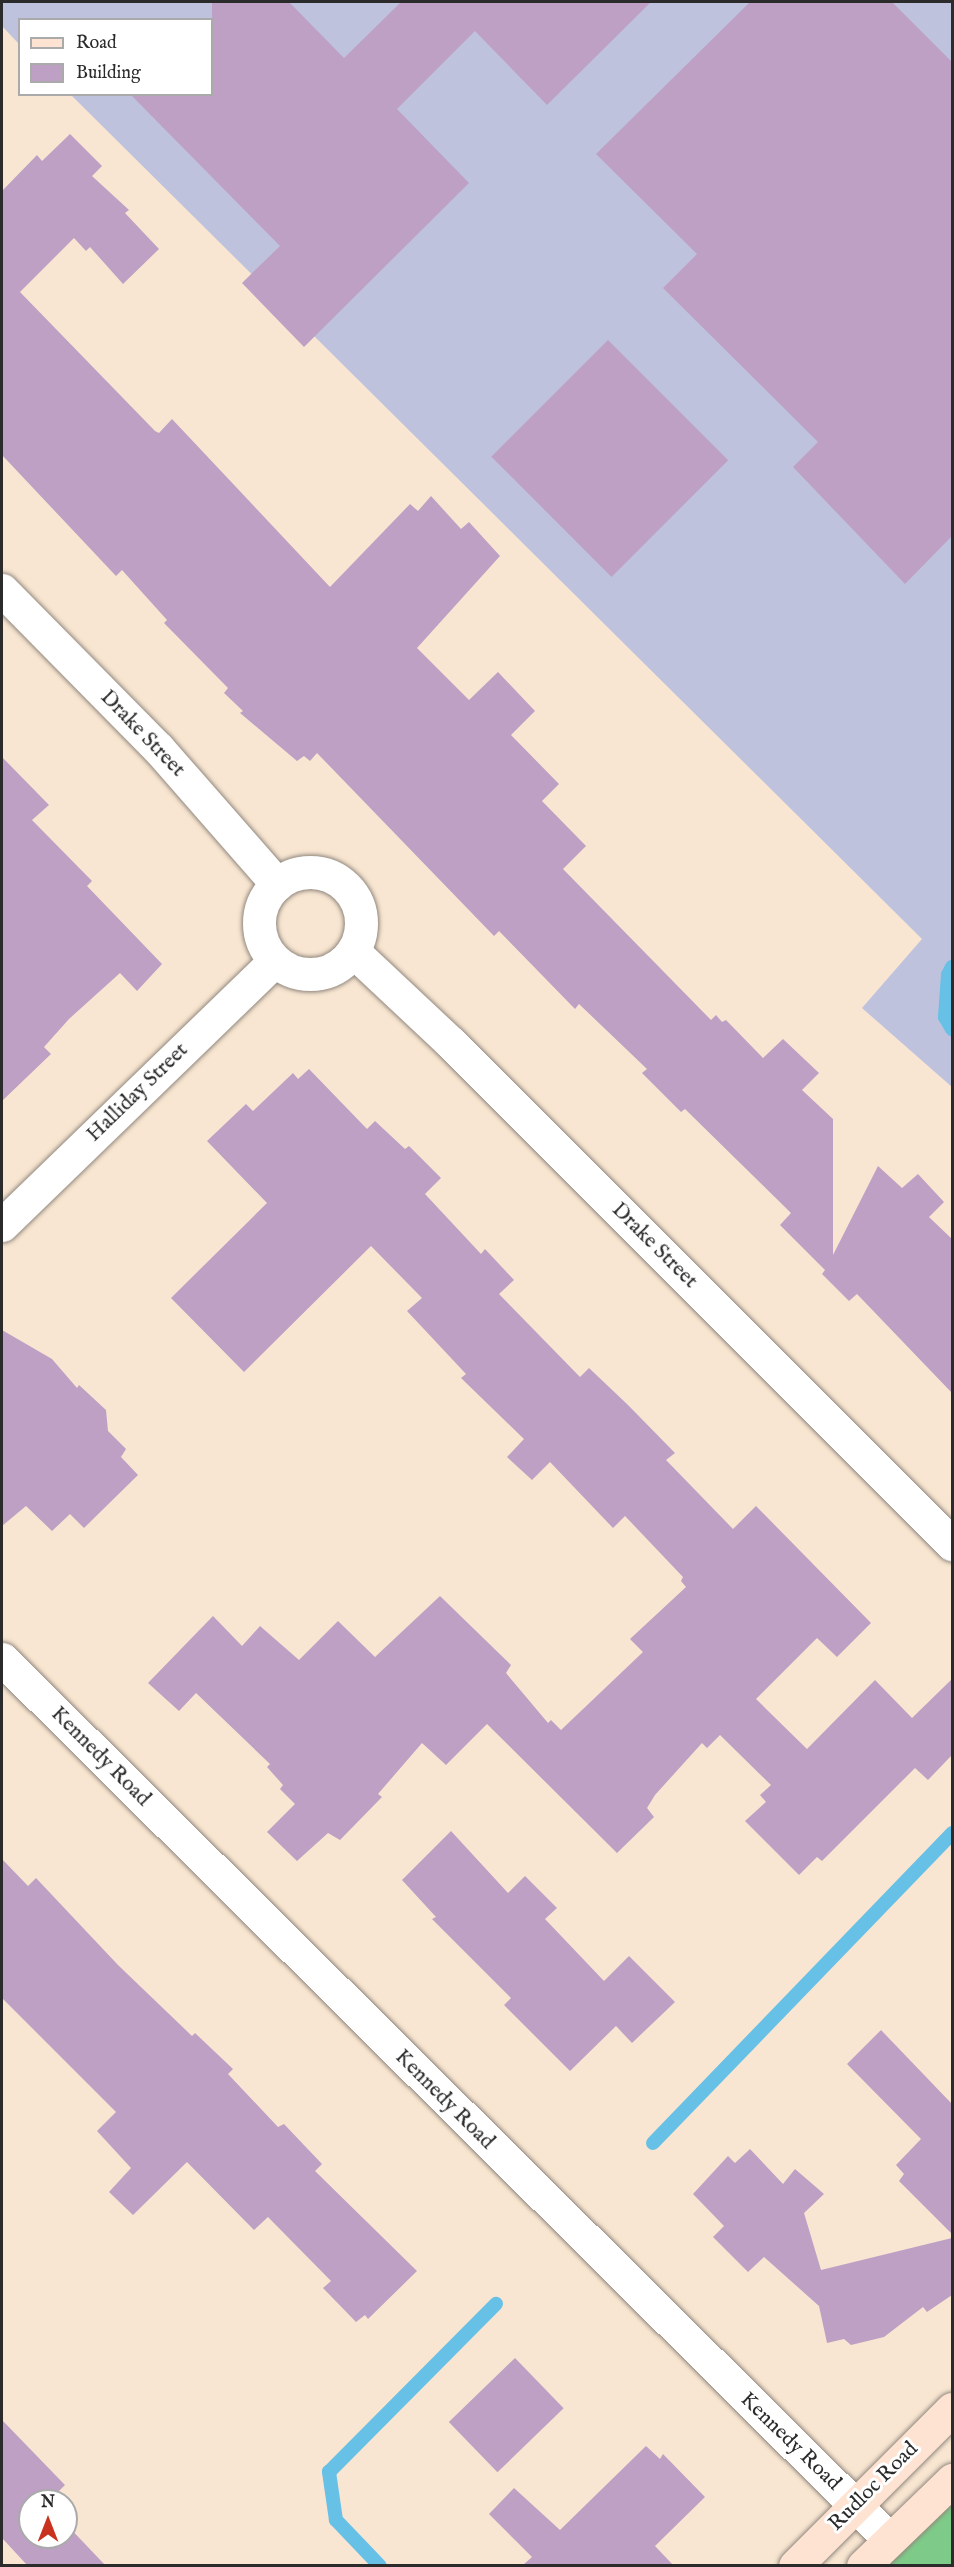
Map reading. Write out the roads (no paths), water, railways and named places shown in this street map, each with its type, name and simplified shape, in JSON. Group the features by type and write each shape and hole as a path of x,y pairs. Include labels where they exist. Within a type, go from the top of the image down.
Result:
{"main road":[{"name":"Rudloc Road","path":"795,2565 952,2409"},
{"path":"863,2565 952,2480"}],"street":[{"name":"Drake Street","path":"2,590 158,748 277,884"},
{"path":"310,872 328,875 344,884 361,914 361,932 353,951 343,963 316,974 286,969 274,961 261,938 259,913 265,897 277,884 292,875 310,872"},
{"name":"Drake Street","path":"353,951 451,1043 952,1544"},
{"name":"Halliday Street","path":"2,1225 274,961"},
{"name":"Kennedy Road","path":"2,1659 889,2539"}],"waterway":[{"path":"952,967 948,975 945,1017 952,1029"},
{"path":"653,2143 952,1833"},
{"path":"380,2566 336,2520 329,2472 496,2304"}]}
